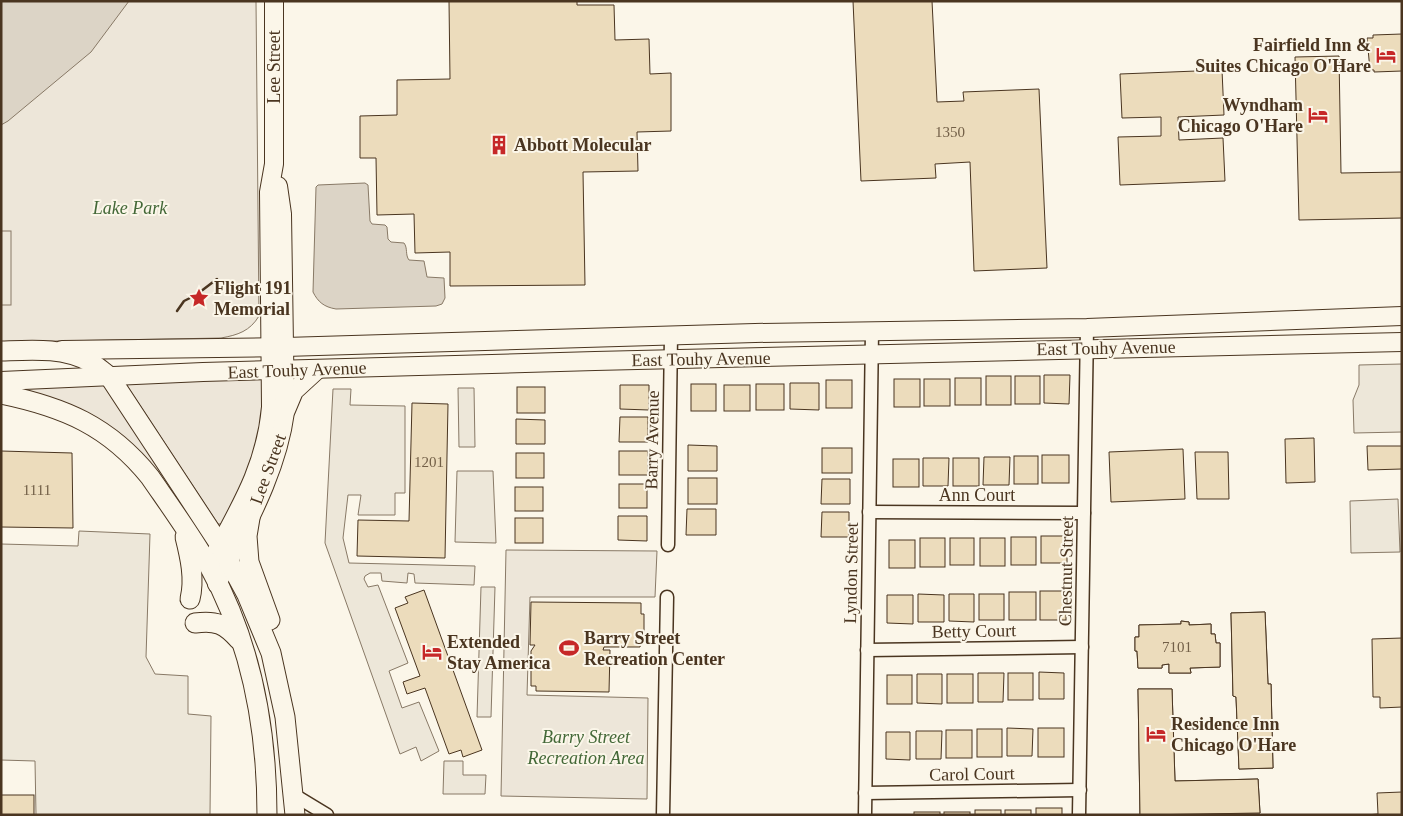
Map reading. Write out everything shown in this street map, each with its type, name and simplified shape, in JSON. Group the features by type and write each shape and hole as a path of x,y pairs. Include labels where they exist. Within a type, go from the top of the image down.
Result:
{"main road":[{"name":"Lee Street","path":"217,584 224,553 258,469 269,426 277,370 282,214 274,164 274,1"},
{"name":"East Touhy Avenue","path":"1,351 277,347 671,335 1087,328 1402,316"},
{"name":"East Touhy Avenue","path":"1,380 671,359 1402,342"},
{"path":"46,350 74,355 92,363 110,376 224,553 248,595 271,653 285,716 295,815"},
{"path":"285,412 294,391 318,369"},
{"name":"Lee Street","path":"209,566 224,553 250,518 274,460 283,428 285,412 277,370"},
{"path":"1,394 51,406 70,413 104,434 139,464 209,566 243,644 252,670 267,780 267,815"},
{"path":"250,518 247,536 249,562 274,632 271,653"},
{"path":"181,524 190,559 193,589 190,599"},
{"path":"195,623 207,621 222,624 231,630 243,644"}],"street":[{"name":"Chestnut Street","path":"1079,815 1087,328"},
{"name":"Lyndon Street","path":"865,815 872,331"},
{"name":"Barry Avenue","path":"668,545 671,335"},
{"name":"Ann Court","path":"870,512 1084,513"},
{"path":"663,815 666,597"},
{"name":"Betty Court","path":"867,650 1082,647"},
{"name":"Carol Court","path":"865,793 1080,790"},
{"path":"294,795 327,815"}],"green space":[{"name":"Lake Park","path":"1,1 256,1 259,316 248,329 238,334 221,338 1,342"},
{"path":"263,377 264,415 253,465 222,524 218,524 126,384 127,381"},
{"path":"101,381 208,542 206,544 157,472 16,388"},
{"name":"Barry Street Recreation Area","path":"506,550 657,551 655,597 530,597 527,695 648,698 647,799 501,796"}],"shaded area":[{"path":"1,1 129,1 91,52 1,125"},
{"path":"365,183 368,185 370,221 372,224 385,225 387,227 388,239 391,242 404,243 409,260 424,261 427,277 444,278 445,298 442,304 436,306 336,309 328,307 315,296 313,292 316,187 318,185"},
{"path":"1,231 11,231 11,305 1,305"},
{"path":"1402,364 1402,432 1354,433 1353,400 1359,385 1359,365"},
{"path":"458,388 474,388 475,447 459,447"},
{"path":"333,389 351,389 350,405 405,406 405,493 395,493 395,515 358,515 361,495 348,495 343,538 349,563 475,566 474,585 415,583 414,574 408,573 407,583 382,581 381,573 370,573 364,579 368,587 378,585 408,663 389,671 402,708 419,702 439,751 421,761 416,747 400,754 325,543"},
{"path":"457,471 493,471 496,543 455,542"},
{"path":"1398,499 1400,552 1351,553 1350,501"},
{"path":"79,531 150,534 146,657 155,674 188,676 188,714 211,716 210,815 36,815 35,761 1,760 1,544 78,546"},
{"path":"481,587 495,587 491,717 477,717"},
{"path":"444,761 463,761 463,775 486,775 485,794 443,794"}],"building":[{"name":"Abbott Molecular","path":"449,1 577,1 577,5 614,5 615,40 649,39 650,74 671,73 671,131 637,132 638,171 583,172 585,285 450,286 450,252 415,253 414,214 377,215 376,158 360,158 360,116 397,115 397,80 450,79"},
{"path":"853,1 932,1 937,102 964,101 963,92 1039,89 1047,268 974,271 970,162 935,164 936,178 861,181"},
{"name":"Fairfield Inn & Suites Chicago O'Hare","path":"1402,34 1402,71 1374,72 1374,70 1370,70 1367,38 1373,38 1373,35"},
{"name":"Wyndham Chicago O'Hare","path":"1339,56 1341,173 1402,172 1402,218 1299,220 1295,57"},
{"path":"1222,70 1224,115 1178,117 1179,140 1223,138 1225,181 1120,185 1118,137 1161,136 1161,117 1122,118 1120,74"},
{"path":"1044,375 1070,375 1069,404 1044,403"},
{"path":"986,376 1011,376 1011,405 986,405"},
{"path":"1015,376 1040,376 1040,404 1015,404"},
{"path":"955,378 981,378 981,405 955,405"},
{"path":"894,379 920,379 920,407 894,407"},
{"path":"924,379 950,379 950,406 924,406"},
{"path":"826,380 852,380 852,408 826,408"},
{"path":"790,383 819,383 819,410 790,409"},
{"path":"691,384 716,384 716,411 691,411"},
{"path":"756,384 784,384 784,410 756,410"},
{"path":"620,385 649,385 649,410 620,409"},
{"path":"724,385 750,385 750,411 724,411"},
{"path":"517,387 545,387 545,413 517,413"},
{"path":"412,403 448,404 445,558 357,556 358,520 409,521"},
{"path":"620,417 648,417 648,442 619,442"},
{"path":"516,419 545,420 545,444 516,444"},
{"path":"1314,438 1315,482 1286,483 1285,439"},
{"path":"688,445 717,446 717,471 688,471"},
{"path":"1367,446 1402,446 1402,469 1368,470"},
{"path":"822,448 852,448 852,473 822,473"},
{"path":"1183,449 1185,499 1111,502 1109,452"},
{"path":"1,451 72,453 73,528 1,527"},
{"path":"619,451 648,451 648,475 619,475"},
{"path":"1195,452 1228,452 1229,499 1197,499"},
{"path":"516,453 544,453 544,478 516,478"},
{"path":"1042,455 1069,455 1069,483 1042,483"},
{"path":"1014,456 1038,456 1038,484 1014,484"},
{"path":"984,457 1010,457 1009,485 983,485"},
{"path":"923,458 949,458 948,486 923,486"},
{"path":"953,458 979,458 979,486 953,486"},
{"path":"893,459 919,459 919,487 893,487"},
{"path":"688,478 717,478 717,504 688,504"},
{"path":"822,479 850,479 850,504 821,504"},
{"path":"619,484 647,484 647,508 619,508"},
{"path":"515,487 543,487 543,511 515,511"},
{"path":"687,509 716,509 716,535 686,535"},
{"path":"822,512 849,512 849,537 821,537"},
{"path":"618,516 647,516 647,541 618,540"},
{"path":"515,518 543,518 543,543 515,543"},
{"path":"1041,536 1067,536 1067,563 1041,563"},
{"path":"1011,537 1036,537 1036,565 1011,565"},
{"path":"920,538 945,538 945,567 920,567"},
{"path":"950,538 974,538 974,565 950,565"},
{"path":"980,538 1005,538 1005,566 980,566"},
{"path":"889,540 915,540 915,568 889,568"},
{"path":"424,590 482,750 463,757 461,750 449,754 425,688 407,694 403,682 420,676 395,608 408,603 405,597"},
{"path":"1040,591 1066,591 1066,620 1040,620"},
{"path":"1009,592 1036,592 1036,620 1009,620"},
{"path":"918,594 944,595 944,622 918,622"},
{"path":"949,594 974,594 974,622 949,621"},
{"path":"979,594 1004,594 1004,620 979,620"},
{"path":"887,595 913,595 913,624 887,623"},
{"name":"Barry Street Recreation Center","path":"531,602 641,603 641,614 644,614 644,642 641,642 640,647 604,647 603,650 610,650 609,692 536,691 536,686 531,686 531,651 535,645 530,645"},
{"name":"Residence Inn Chicago O'Hare","path":"1265,612 1268,684 1271,684 1273,768 1239,769 1236,697 1233,696 1231,613"},
{"name":"Residence Inn Chicago O'Hare","path":"1265,612 1268,684 1271,684 1273,768 1239,769 1236,697 1233,696 1231,613"},
{"name":"Residence Inn Chicago O'Hare","path":"1181,621 1189,622 1189,625 1211,624 1211,634 1215,634 1216,643 1220,643 1220,667 1190,668 1191,673 1169,673 1169,664 1162,665 1162,668 1138,668 1135,637 1139,637 1139,625 1181,624"},
{"name":"Residence Inn Chicago O'Hare","path":"1181,621 1189,622 1189,625 1211,624 1211,634 1215,634 1216,643 1220,643 1220,667 1190,668 1191,673 1169,673 1169,664 1162,665 1162,668 1138,668 1135,637 1139,637 1139,625 1181,624"},
{"path":"1402,638 1402,707 1380,708 1380,697 1373,697 1372,639"},
{"path":"1039,672 1064,673 1064,699 1039,699"},
{"path":"978,673 1004,673 1003,702 978,702"},
{"path":"1008,673 1033,673 1033,700 1008,700"},
{"path":"917,674 942,674 942,704 917,703"},
{"path":"947,674 973,674 973,703 947,703"},
{"path":"887,675 912,675 912,704 887,704"},
{"name":"Residence Inn Chicago O'Hare","path":"1138,689 1172,689 1175,781 1258,779 1260,813 1140,815"},
{"name":"Residence Inn Chicago O'Hare","path":"1138,689 1172,689 1175,781 1258,779 1260,813 1140,815"},
{"path":"1007,728 1033,729 1032,756 1007,756"},
{"path":"1038,728 1064,728 1064,757 1038,757"},
{"path":"977,729 1002,729 1002,757 977,757"},
{"path":"946,730 972,730 972,758 946,758"},
{"path":"916,731 942,731 941,759 916,759"},
{"path":"886,732 910,732 910,760 886,759"},
{"path":"1402,792 1402,815 1366,815 1378,814 1377,793"},
{"path":"1,795 34,795 34,815 1,815"},
{"path":"1036,808 1062,808 1062,815 1036,815"},
{"path":"975,810 1001,810 1001,815 975,815"},
{"path":"1005,810 1031,810 1031,815 1005,815"},
{"path":"914,812 940,812 940,815 914,815"},
{"path":"944,812 970,812 970,815 944,815"}],"wall":[{"path":"177,311 184,301 196,295 217,279"}],"place":[{"name":"Fairfield Inn & Suites Chicago O'Hare","path":"1386,55"},
{"name":"Wyndham Chicago O'Hare","path":"1318,115"},
{"name":"Abbott Molecular","path":"499,145"},
{"name":"Flight 191 Memorial","path":"199,298"},
{"name":"Barry Street Recreation Center","path":"569,648"},
{"name":"Extended Stay America","path":"432,652"},
{"name":"Residence Inn Chicago O'Hare","path":"1156,734"}]}
